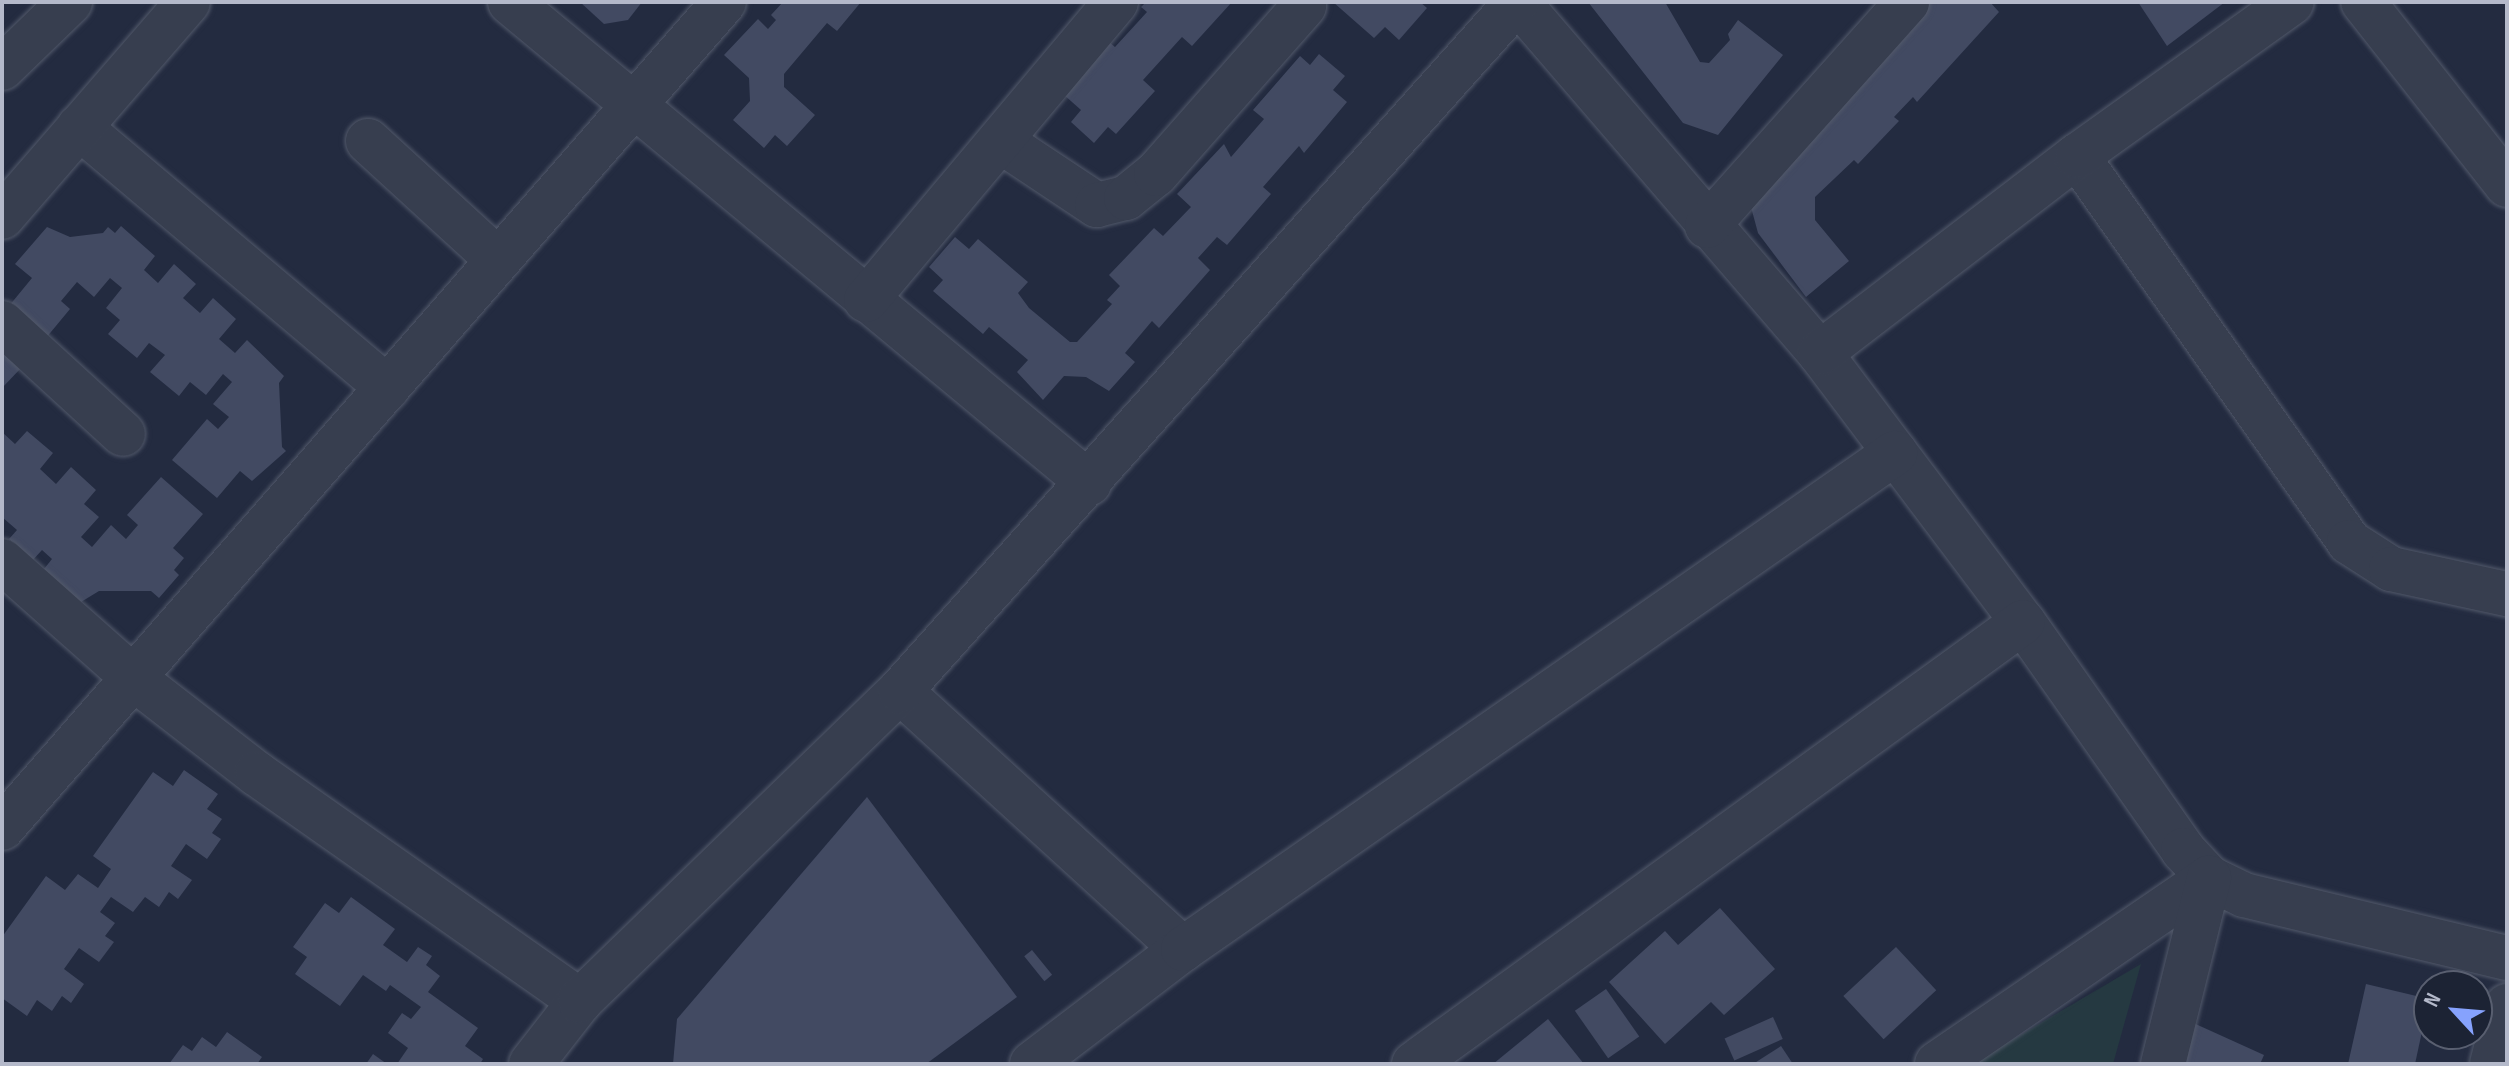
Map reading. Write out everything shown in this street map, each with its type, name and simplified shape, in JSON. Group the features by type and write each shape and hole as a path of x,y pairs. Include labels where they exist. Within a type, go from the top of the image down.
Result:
{"street":[{"path":"2,68 70,2"},
{"path":"2,217 188,2"},
{"path":"510,2 1089,483"},
{"path":"2,828 136,680 724,2"},
{"path":"866,300 1002,142 1116,2"},
{"path":"531,1064 580,1001 900,691 1518,2 1707,226 1820,353 2023,622 2183,850 2209,878 2244,895 2507,958"},
{"path":"1707,226 1907,2"},
{"path":"1820,353 2077,156 2292,2"},
{"path":"2363,2 2507,185"},
{"path":"1002,142 1097,205 1126,198 1156,174 1304,6"},
{"path":"79,127 388,388"},
{"path":"368,141 498,260"},
{"path":"2077,156 2349,542 2391,569 2507,594"},
{"path":"2,323 123,434"},
{"path":"1032,1064 1183,949 1895,453"},
{"path":"2,561 136,680 257,774 580,1001"},
{"path":"1414,1064 2023,622"},
{"path":"900,691 1183,949"},
{"path":"1937,1064 2209,878"},
{"path":"2163,1064 2209,878"},
{"path":"2492,1064 2507,1006"}],"shaded area":[{"path":"2141,964 2113,1064 1971,1064"}],"building":[{"path":"580,2 642,2 628,20 604,24"},
{"path":"783,2 861,2 837,31 827,23 784,74 784,87 815,115 787,146 775,135 764,148 733,120 750,101 749,78 724,55 758,19 768,29 776,20 771,15"},
{"path":"1146,2 1232,2 1192,46 1182,37 1143,80 1155,91 1116,134 1108,127 1094,143 1071,122 1081,110 1063,94 1109,42 1115,47 1147,12 1141,7"},
{"path":"1333,2 1420,2 1427,8 1399,40 1385,27 1374,38"},
{"path":"1588,2 1665,2 1700,62 1709,63 1730,40 1728,34 1738,20 1783,55 1718,135 1683,123"},
{"path":"1918,2 1990,2 1999,12 1917,102 1913,97 1894,117 1899,121 1858,164 1854,160 1815,197 1815,220 1849,261 1806,297 1758,233 1748,196"},
{"path":"2138,2 2225,2 2167,46"},
{"path":"1319,54 1345,76 1333,90 1347,102 1304,153 1299,146 1263,187 1271,194 1227,245 1217,237 1198,258 1210,270 1159,328 1152,321 1125,353 1135,362 1109,391 1086,377 1064,376 1043,400 1017,372 1028,360 989,327 983,334 933,291 943,280 929,267 955,237 969,249 978,239 1028,282 1018,293 1029,308 1070,342 1077,342 1112,304 1107,300 1120,286 1109,275 1154,228 1163,236 1191,207 1177,194 1224,144 1231,157 1264,119 1253,110 1300,56 1310,65"},
{"path":"121,226 155,256 144,270 158,283 174,264 196,284 183,298 200,313 213,298 236,319 219,339 235,353 247,340 284,376 279,383 282,447 286,451 252,481 240,471 217,498 172,460 207,419 218,429 229,417 213,404 232,382 223,374 206,395 190,382 179,396 150,372 165,355 149,343 137,358 108,334 120,320 106,308 122,288 110,278 94,297 77,282 61,301 70,309 46,338 9,306 32,278 15,264 47,227 70,237 103,233 108,227 115,233"},
{"path":"2,349 22,367 2,388"},
{"path":"27,431 53,453 40,469 56,484 71,467 96,490 84,504 99,517 81,537 92,547 111,525 126,539 138,525 127,515 161,477 203,514 173,548 184,558 174,570 179,575 159,598 151,591 99,591 81,602 44,569 52,559 42,550 32,561 9,539 17,530 2,517 2,432 15,444"},
{"path":"184,770 218,794 207,809 222,819 212,833 221,839 207,859 186,844 171,866 192,880 178,899 169,892 159,907 145,897 133,912 111,897 100,912 115,923 105,936 114,942 99,962 79,948 64,969 84,984 71,1003 62,996 52,1011 37,1000 27,1016 2,998 2,937 46,876 65,890 78,874 98,888 111,869 93,856 153,772 173,786"},
{"path":"867,797 1017,997 926,1064 673,1064 677,1019"},
{"path":"351,897 395,929 383,945 407,962 418,947 432,956 426,965 440,976 428,992 478,1028 465,1046 483,1059 480,1064 397,1064 408,1048 388,1033 402,1013 411,1019 421,1007 390,985 386,991 363,975 340,1006 295,974 307,957 293,947 325,903 339,913"},
{"path":"1720,908 1775,969 1724,1015 1711,1002 1665,1044 1609,982 1665,931 1678,945"},
{"path":"1896,947 1936,990 1884,1039 1843,996"},
{"path":"1032,950 1052,975 1044,981 1024,956"},
{"path":"2366,984 2413,995 2413,1050 2418,1050 2415,1064 2348,1064"},
{"path":"1606,989 1639,1037 1608,1058 1575,1011"},
{"path":"1773,1017 1783,1039 1734,1060 1725,1039"},
{"path":"1548,1019 1584,1064 1493,1064"},
{"path":"2189,1021 2264,1055 2260,1064 2170,1064"},
{"path":"227,1032 262,1057 257,1064 169,1064 183,1045 192,1051 202,1037 216,1047"},
{"path":"1781,1046 1793,1064 1753,1064"},
{"path":"373,1054 387,1064 366,1064"}]}
